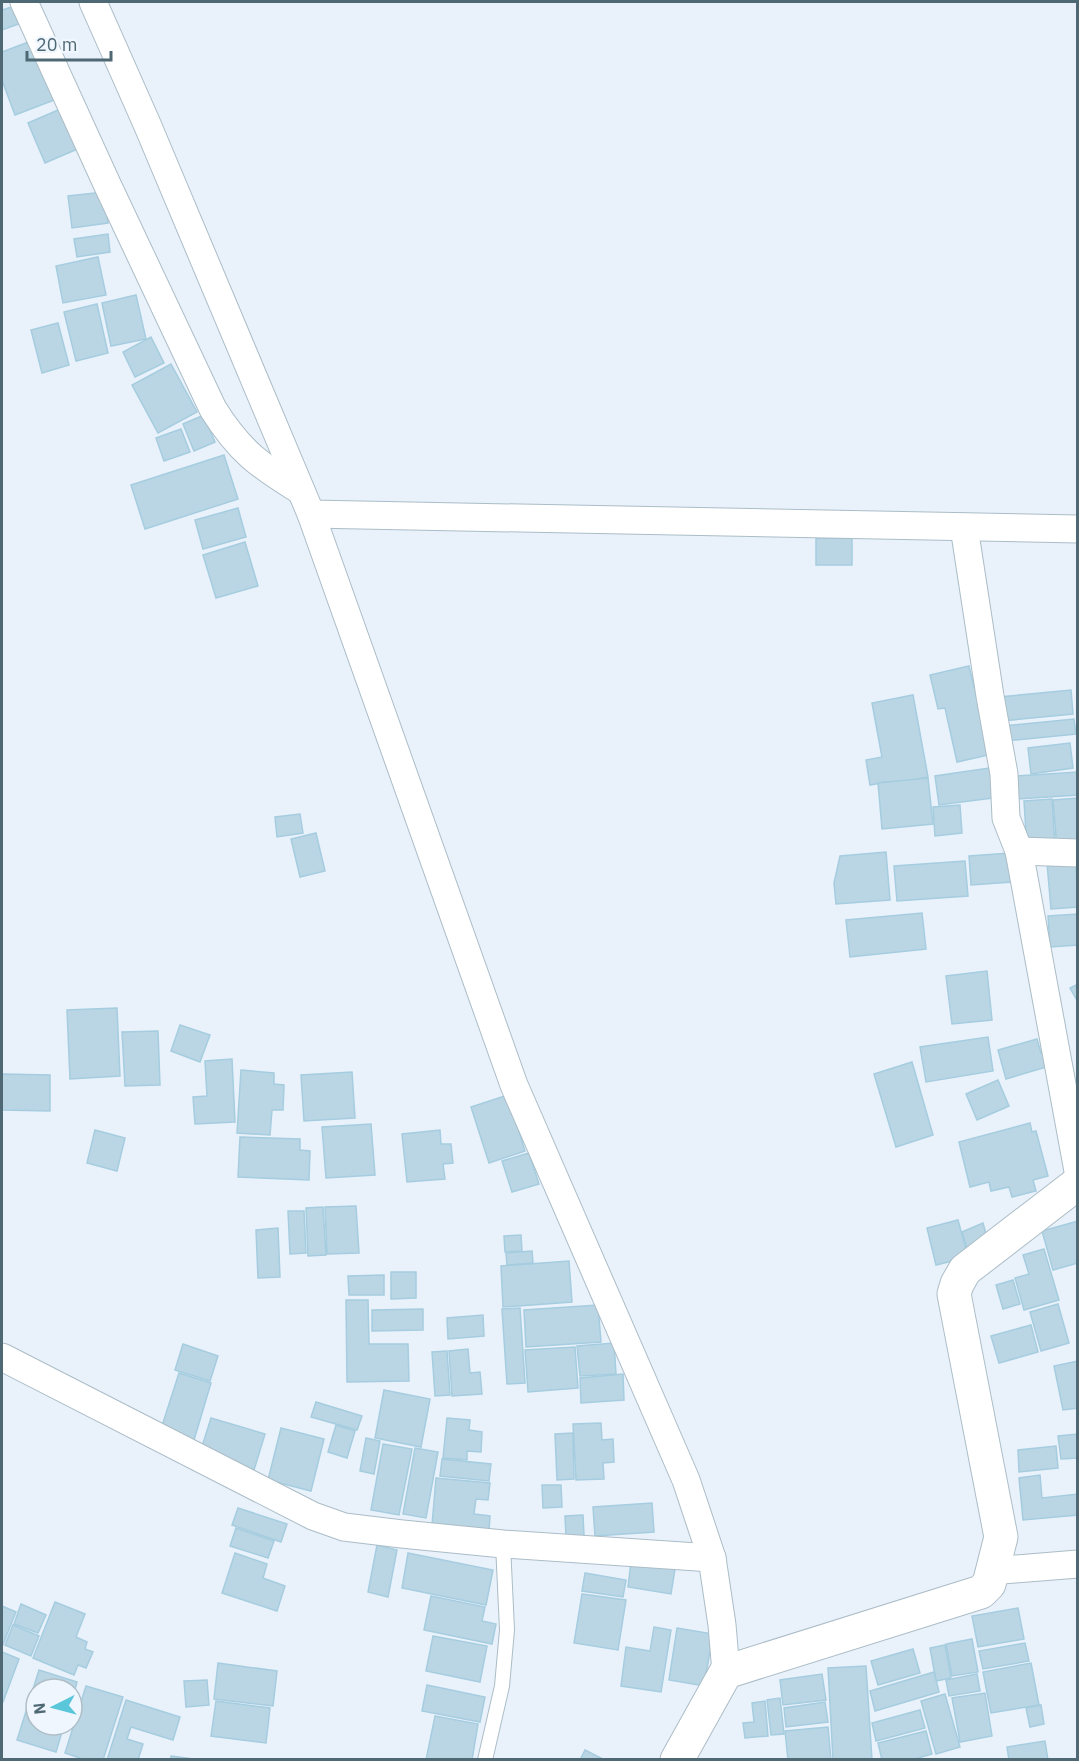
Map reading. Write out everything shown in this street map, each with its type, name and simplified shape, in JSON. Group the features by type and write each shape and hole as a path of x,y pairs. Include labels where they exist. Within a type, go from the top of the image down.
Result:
{"street":[{"path":"24,2 213,409 234,440 306,503 964,527 1077,529"},
{"path":"93,2 306,503 514,1085 686,1480 712,1558 726,1672 677,1760"},
{"path":"964,527 1004,774 1006,818 1019,851 1077,1171"},
{"path":"1019,851 1077,853"},
{"path":"726,1672 981,1592 989,1584 1000,1537 954,1294 965,1270 1077,1183"},
{"path":"4,1364 313,1516 344,1527 503,1544 712,1558"},
{"path":"991,1571 1077,1564"}],"lane":[{"path":"484,1760 502,1686 507,1630 503,1544"}],"building":[{"path":"18,5 24,22 2,30 2,10"},
{"path":"31,41 54,100 15,115 2,80 2,52"},
{"path":"65,107 82,147 45,163 28,123"},
{"path":"104,192 108,223 72,228 68,196"},
{"path":"108,234 110,252 77,257 74,239"},
{"path":"98,257 106,295 63,303 56,266"},
{"path":"136,295 146,339 111,346 102,303"},
{"path":"97,304 108,353 76,361 64,312"},
{"path":"58,323 69,365 42,373 31,330"},
{"path":"151,337 164,363 135,377 123,352"},
{"path":"171,364 197,412 158,433 132,385"},
{"path":"204,415 215,442 194,451 183,424"},
{"path":"181,429 190,452 164,461 156,438"},
{"path":"224,455 238,499 145,529 131,485"},
{"path":"238,508 246,537 203,549 195,520"},
{"path":"816,538 852,538 852,565 816,565"},
{"path":"245,542 258,586 216,598 203,555"},
{"path":"969,666 974,687 983,685 997,753 957,762 945,708 938,709 930,675"},
{"path":"1071,690 1073,714 1002,721 999,697"},
{"path":"913,695 928,777 886,785 886,782 870,785 866,760 882,757 872,703"},
{"path":"1074,719 1076,734 1005,741 1004,726"},
{"path":"1070,743 1073,768 1031,774 1028,748"},
{"path":"996,767 1000,797 939,805 935,776"},
{"path":"1078,772 1078,795 1018,799 1016,776"},
{"path":"928,778 933,824 882,829 878,783"},
{"path":"1078,798 1078,846 1057,848 1053,800"},
{"path":"1052,799 1055,846 1027,848 1024,801"},
{"path":"960,805 962,833 935,836 933,807"},
{"path":"300,814 303,833 277,837 275,817"},
{"path":"316,833 325,871 300,877 291,839"},
{"path":"886,852 890,900 836,904 834,883 840,856"},
{"path":"1010,853 1012,882 971,885 969,856"},
{"path":"965,861 968,896 897,901 894,866"},
{"path":"1076,861 1078,907 1051,909 1047,863"},
{"path":"922,913 926,949 850,957 846,920"},
{"path":"1078,914 1078,945 1050,947 1048,916"},
{"path":"987,971 992,1020 952,1024 946,976"},
{"path":"1078,984 1078,1002 1070,988"},
{"path":"117,1008 120,1076 70,1079 67,1010"},
{"path":"180,1025 210,1035 200,1062 171,1051"},
{"path":"158,1031 160,1085 125,1086 122,1032"},
{"path":"988,1037 993,1071 926,1082 920,1047"},
{"path":"1037,1039 1041,1053 1049,1051 1053,1065 1006,1079 998,1050"},
{"path":"232,1059 235,1122 195,1124 193,1097 207,1096 205,1061"},
{"path":"912,1062 933,1135 896,1147 874,1074"},
{"path":"241,1070 274,1073 274,1084 284,1085 283,1110 272,1110 270,1135 237,1133"},
{"path":"352,1072 355,1118 304,1121 301,1075"},
{"path":"2,1074 50,1075 50,1111 2,1110"},
{"path":"998,1080 1009,1106 977,1120 966,1094"},
{"path":"508,1095 525,1151 489,1163 471,1107"},
{"path":"1030,1123 1032,1132 1036,1131 1048,1176 1033,1180 1036,1191 1012,1197 1009,1187 991,1191 989,1182 970,1187 959,1142"},
{"path":"371,1124 375,1175 326,1178 322,1127"},
{"path":"95,1130 125,1138 117,1171 87,1163"},
{"path":"440,1130 441,1144 451,1144 453,1163 443,1164 445,1179 407,1182 402,1134"},
{"path":"240,1137 300,1139 300,1150 310,1151 309,1180 238,1177"},
{"path":"529,1153 539,1184 512,1192 502,1161"},
{"path":"356,1206 359,1253 327,1254 325,1207"},
{"path":"323,1207 326,1255 308,1256 306,1208"},
{"path":"288,1211 304,1211 306,1253 290,1254"},
{"path":"958,1220 968,1257 936,1265 927,1228"},
{"path":"1078,1221 1078,1263 1053,1270 1042,1231"},
{"path":"983,1223 986,1234 968,1251 962,1232"},
{"path":"278,1228 280,1277 258,1278 256,1230"},
{"path":"521,1235 522,1251 505,1252 504,1236"},
{"path":"1044,1249 1059,1300 1024,1310 1015,1278 1029,1274 1023,1255"},
{"path":"532,1251 533,1263 507,1265 506,1253"},
{"path":"569,1261 572,1302 503,1307 501,1266"},
{"path":"391,1272 416,1272 416,1298 391,1299"},
{"path":"384,1275 384,1295 349,1295 348,1276"},
{"path":"1013,1280 1020,1304 1003,1309 996,1285"},
{"path":"346,1300 368,1300 369,1344 408,1344 409,1381 347,1382"},
{"path":"1058,1304 1069,1343 1041,1351 1030,1312"},
{"path":"598,1305 601,1342 526,1347 524,1310"},
{"path":"520,1308 525,1383 507,1384 502,1309"},
{"path":"423,1309 423,1330 372,1331 372,1310"},
{"path":"483,1315 484,1336 448,1339 447,1318"},
{"path":"1031,1325 1038,1352 999,1363 991,1336"},
{"path":"614,1343 616,1374 580,1376 577,1346"},
{"path":"183,1344 218,1356 210,1381 175,1370"},
{"path":"575,1347 578,1388 528,1392 525,1350"},
{"path":"468,1349 470,1373 480,1372 482,1394 452,1396 449,1351"},
{"path":"447,1351 450,1395 435,1396 432,1352"},
{"path":"1078,1361 1078,1408 1063,1410 1054,1366"},
{"path":"179,1373 211,1383 194,1440 161,1429"},
{"path":"623,1374 624,1400 581,1403 580,1378"},
{"path":"384,1390 430,1399 421,1447 375,1438"},
{"path":"316,1402 362,1416 357,1430 311,1417"},
{"path":"211,1418 265,1434 254,1470 200,1453"},
{"path":"447,1418 470,1420 469,1430 482,1432 481,1452 467,1451 467,1460 443,1458"},
{"path":"601,1423 602,1440 613,1439 614,1462 603,1463 604,1479 576,1480 573,1424"},
{"path":"336,1425 355,1431 347,1458 328,1452"},
{"path":"281,1428 324,1439 311,1491 268,1480"},
{"path":"573,1433 574,1479 557,1480 555,1434"},
{"path":"1078,1434 1078,1458 1061,1459 1058,1436"},
{"path":"366,1438 380,1441 374,1474 360,1471"},
{"path":"383,1444 412,1449 399,1515 371,1510"},
{"path":"1056,1446 1058,1468 1019,1472 1018,1450"},
{"path":"415,1448 438,1452 426,1518 403,1514"},
{"path":"442,1459 491,1464 489,1481 440,1476"},
{"path":"1040,1475 1042,1498 1078,1494 1078,1515 1023,1520 1019,1478"},
{"path":"436,1478 490,1483 488,1500 476,1499 474,1514 490,1516 489,1531 432,1525"},
{"path":"542,1485 561,1485 562,1507 543,1508"},
{"path":"652,1503 654,1532 595,1536 593,1507"},
{"path":"238,1508 287,1524 281,1542 232,1525"},
{"path":"583,1515 584,1536 566,1536 565,1516"},
{"path":"236,1528 274,1541 268,1558 230,1546"},
{"path":"377,1545 397,1550 388,1597 368,1592"},
{"path":"235,1553 267,1564 263,1578 285,1586 277,1611 222,1593"},
{"path":"408,1553 493,1570 486,1605 402,1588"},
{"path":"631,1562 675,1569 671,1594 628,1587"},
{"path":"585,1573 626,1580 623,1597 582,1591"},
{"path":"582,1594 626,1600 618,1650 574,1643"},
{"path":"431,1596 485,1607 482,1621 496,1624 492,1644 424,1630"},
{"path":"55,1602 85,1614 76,1637 87,1642 85,1649 93,1652 86,1668 78,1665 74,1675 33,1658"},
{"path":"21,1604 46,1615 38,1633 14,1624"},
{"path":"2,1606 16,1612 2,1647"},
{"path":"1018,1608 1024,1639 978,1647 972,1616"},
{"path":"13,1625 39,1636 31,1656 5,1645"},
{"path":"654,1627 671,1630 661,1692 621,1686 626,1647 650,1651"},
{"path":"677,1628 713,1634 704,1686 669,1680"},
{"path":"433,1636 487,1646 480,1682 426,1671"},
{"path":"972,1639 978,1672 952,1676 946,1644"},
{"path":"1025,1643 1029,1661 983,1669 979,1651"},
{"path":"945,1645 951,1678 936,1681 930,1648"},
{"path":"913,1649 920,1673 878,1685 871,1661"},
{"path":"2,1652 19,1659 3,1702 2,1702"},
{"path":"218,1663 277,1671 273,1706 214,1699"},
{"path":"1031,1663 1039,1705 991,1713 983,1672"},
{"path":"866,1666 872,1760 833,1760 828,1668"},
{"path":"39,1670 61,1677 37,1677"},
{"path":"934,1672 939,1692 875,1711 870,1691"},
{"path":"822,1674 826,1700 783,1705 780,1680"},
{"path":"977,1674 980,1691 949,1696 946,1680"},
{"path":"207,1680 209,1705 186,1707 184,1681"},
{"path":"427,1685 485,1697 480,1722 422,1711"},
{"path":"86,1686 123,1697 103,1760 80,1760 80,1758 65,1753 70,1737 84,1737"},
{"path":"985,1693 992,1736 960,1742 952,1698"},
{"path":"945,1694 960,1747 936,1754 921,1701"},
{"path":"780,1698 784,1734 771,1735 767,1700"},
{"path":"126,1700 180,1717 173,1740 131,1727 127,1739 143,1744 138,1760 107,1760"},
{"path":"216,1701 270,1708 266,1743 211,1736"},
{"path":"765,1701 768,1736 745,1738 743,1723 754,1722 752,1703"},
{"path":"825,1702 828,1722 786,1727 784,1708"},
{"path":"1041,1705 1044,1724 1030,1727 1026,1708"},
{"path":"920,1710 925,1728 876,1741 872,1723"},
{"path":"435,1716 478,1724 472,1760 426,1760"},
{"path":"24,1718 24,1737 60,1737 56,1752 17,1740"},
{"path":"828,1727 831,1760 788,1760 785,1731"},
{"path":"926,1731 932,1754 911,1760 882,1760 878,1743"},
{"path":"1045,1741 1048,1760 1009,1760 1007,1747"},
{"path":"585,1750 601,1758 600,1760 580,1760"},
{"path":"171,1756 201,1760 171,1760"}]}
